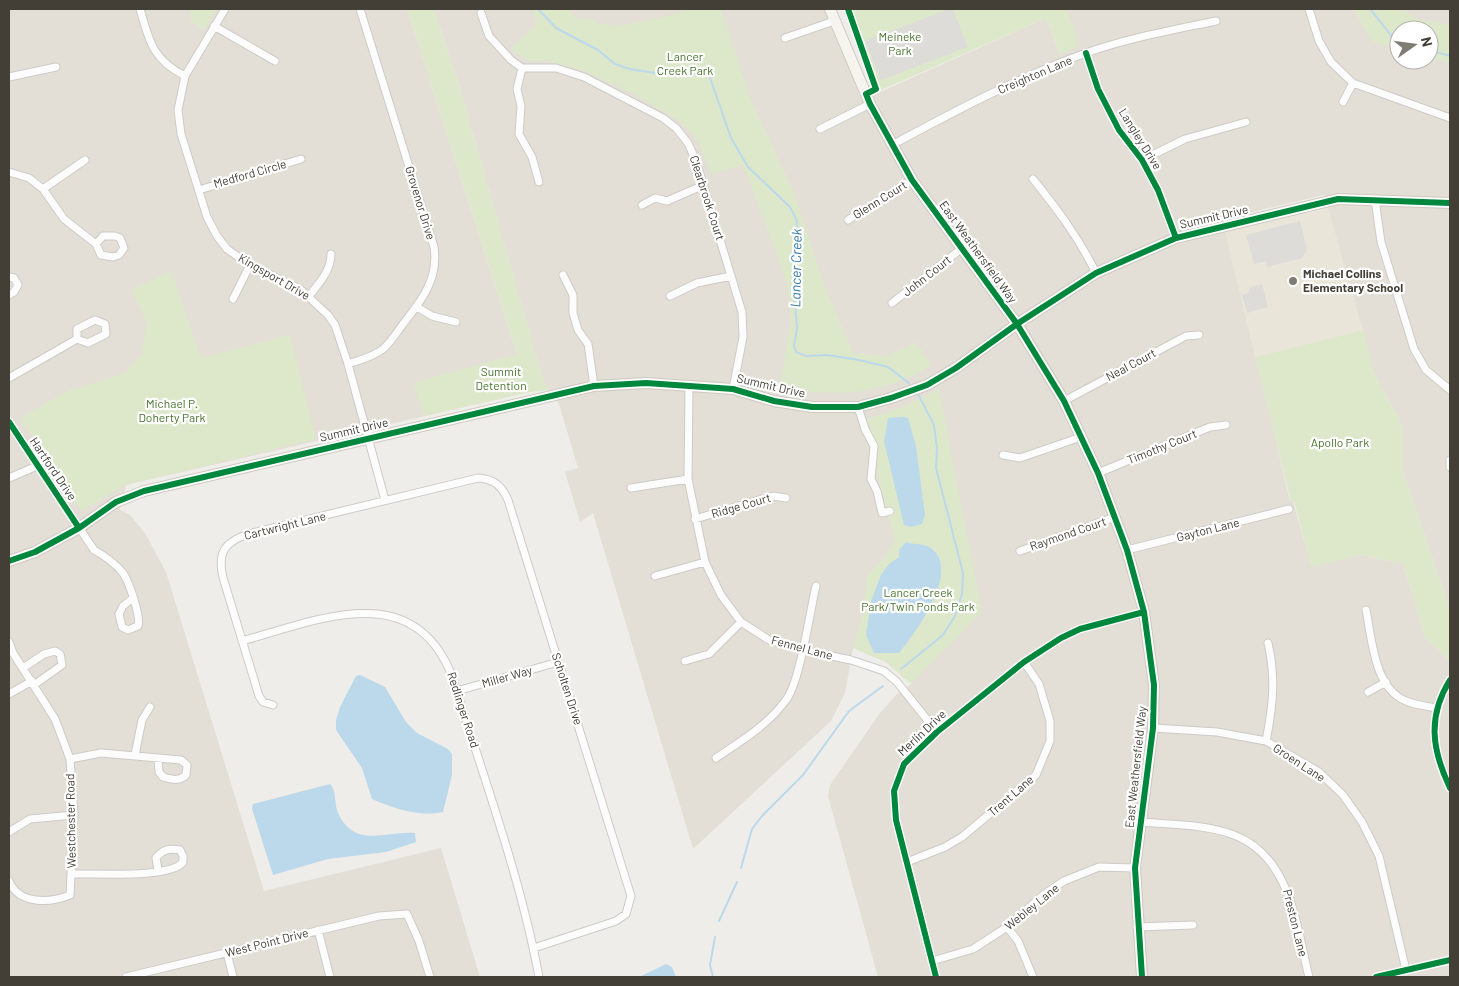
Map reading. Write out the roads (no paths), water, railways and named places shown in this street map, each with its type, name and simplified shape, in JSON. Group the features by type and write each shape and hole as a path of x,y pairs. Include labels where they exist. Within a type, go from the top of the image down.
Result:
{"street":[{"path":"140,9 147,34 158,56 169,68 185,76"},
{"name":"Kingsport Drive","path":"225,9 185,76 178,110 179,121 198,190 207,217 217,236 227,249 250,265 309,296 328,314 348,364 385,500"},
{"name":"Grovenor Drive","path":"348,364 368,358 383,349 417,306 433,278 434,247 360,9"},
{"name":"East Weathersfield Way","path":"830,9 870,104 912,180 1017,324 1064,402 1098,473 1127,550 1144,612 1153,676 1154,728 1136,868 1137,927 1142,977"},
{"path":"1309,9 1319,41 1331,62 1353,83 1450,118"},
{"path":"481,13 489,36 511,60 522,68 517,89 521,106 519,134 532,157 539,182"},
{"path":"785,38 834,21"},
{"name":"Creighton Lane","path":"892,145 968,104 1086,53 1146,36 1216,21"},
{"path":"214,26 275,61"},
{"name":"Langley Drive","path":"1086,53 1098,89 1119,130 1142,160 1158,190 1176,238"},
{"path":"9,78 56,67"},
{"name":"Clearbrook Court","path":"522,68 556,68 584,77 663,118 676,128 688,143 704,185 742,312 743,337 734,389"},
{"path":"1343,102 1353,83"},
{"path":"820,129 870,104"},
{"path":"1142,160 1185,139 1246,122"},
{"name":"Medford Circle","path":"198,190 301,159"},
{"path":"43,189 85,160"},
{"path":"9,172 29,178 43,189 64,218 96,244"},
{"path":"1033,179 1068,224 1085,250 1096,274"},
{"name":"Glenn Court","path":"848,220 912,180"},
{"path":"642,204 655,198 667,201 704,185"},
{"name":"Summit Drive","path":"9,561 35,552 79,528 116,502 144,491 594,386 646,383 734,389 774,401 812,407 858,407 927,385 956,368 1017,324 1096,274 1176,238 1338,200 1450,203"},
{"path":"1375,200 1381,242 1414,349 1426,370 1450,390"},
{"name":"John Court","path":"892,303 961,249"},
{"path":"309,296 327,272 331,261 331,254"},
{"path":"233,299 250,265"},
{"path":"563,275 573,295 573,312 578,330 588,344 594,386"},
{"path":"9,276 14,278 18,285 14,292 9,294"},
{"path":"670,296 697,283 731,276"},
{"path":"417,306 432,316 456,322"},
{"name":"Neal Court","path":"1064,402 1186,336 1199,335"},
{"path":"9,378 77,339"},
{"name":"Fennel Lane","path":"689,386 688,479 705,562 721,595 741,622 768,640 802,650 851,660 884,672 897,682 937,732"},
{"path":"858,407 865,429 874,446 871,479 877,492 882,513 890,511"},
{"name":"Hartford Drive","path":"9,422 94,550 111,560 124,574 133,598"},
{"name":"Timothy Court","path":"1098,473 1210,427 1226,425"},
{"path":"1002,455 1020,458 1081,437"},
{"path":"1450,460 1450,467"},
{"path":"9,478 37,466"},
{"name":"Scholten Drive","path":"385,500 478,478 493,480 502,489 508,500 596,779 631,901 626,914 608,925 534,948"},
{"path":"630,488 688,479"},
{"name":"Ridge Court","path":"695,519 772,496 786,498"},
{"name":"Cartwright Lane","path":"273,705 263,702 259,696 220,568 221,556 228,545 246,535 385,500"},
{"name":"Gayton Lane","path":"1127,550 1289,510"},
{"name":"Raymond Court","path":"1020,550 1116,517"},
{"path":"655,576 705,562"},
{"path":"716,758 763,726 788,699 802,650 816,586"},
{"path":"1366,610 1379,670 1386,682 1405,701 1436,708"},
{"name":"Redlinger Road","path":"242,640 350,614 369,612 389,615 421,631 436,646 446,660 457,691 515,877 534,948 539,977"},
{"name":"Merlin Drive","path":"936,977 896,820 894,791 904,764 937,732 1024,662 1061,638 1080,629 1144,612"},
{"path":"685,661 709,654 741,622"},
{"name":"Westchester Road","path":"9,642 13,653 54,719 70,759 74,815 70,895 55,901 29,900 11,886 9,881"},
{"path":"1266,741 1274,698 1272,662 1268,643"},
{"path":"9,694 33,683 62,665 60,654 55,651 44,654 23,668"},
{"name":"Miller Way","path":"457,691 558,662"},
{"name":"Trent Lane","path":"907,862 945,847 962,837 1036,776 1050,741 1050,720 1039,684 1024,662"},
{"path":"1450,680 1436,708 1434,740 1443,773 1450,788"},
{"path":"1368,692 1386,682"},
{"path":"135,755 142,720 150,707"},
{"name":"Groen Lane","path":"1154,728 1217,732 1266,741 1319,772 1342,795 1362,822 1379,856 1406,970"},
{"path":"70,759 101,753 135,755 158,759"},
{"path":"9,832 30,819 74,815"},
{"name":"Preston Lane","path":"1142,822 1210,829 1233,835 1256,846 1272,863 1286,885 1309,977"},
{"name":"Webley Lane","path":"932,961 973,948 1007,927 1043,895 1064,881 1100,868 1136,868"},
{"path":"72,874 130,876 158,870"},
{"name":"West Point Drive","path":"126,977 379,916 408,914 430,977"},
{"path":"1137,927 1193,925"},
{"path":"1007,927 1018,941 1033,977"},
{"path":"318,930 330,977"},
{"path":"227,953 233,977"},
{"path":"1376,977 1450,960"}],"water":[{"path":"888,418 908,418 916,446 925,515 922,524 911,527 904,525 884,441"},
{"path":"906,542 928,546 939,558 941,571 939,586 933,602 899,653 874,653 866,635 871,601 881,575 889,564 899,557 899,550"},
{"path":"360,675 385,687 406,722 417,733 448,749 452,754 452,775 443,812 416,813 389,806 372,799 362,768 336,730 336,720 340,707 356,676"},
{"path":"330,784 334,790 338,813 345,824 353,831 373,836 415,833 416,842 386,852 328,859 273,875 252,809 253,804"},
{"path":"666,964 672,967 676,977 639,977"}],"waterway":[{"name":"Lancer Creek","path":"538,9 556,28 598,50 615,64 630,69 674,76 708,72 731,138 748,167 790,207 797,221 795,302 797,328 794,346 796,352 806,356 827,355 888,367 909,383"},
{"path":"1370,9 1389,33"},
{"path":"1439,53 1450,56"},
{"name":"Lancer Creek","path":"901,669 943,635 955,616 962,594 963,573 936,468 937,448 934,425 918,394"},
{"path":"741,868 752,829 762,816 803,775 849,711 883,686"},
{"path":"719,921 737,882"},
{"path":"713,977 710,965 715,937"}],"place":[{"name":"Michael Collins Elementary School","path":"1293,281"}],"park label":[{"name":"Meineke Park","path":"900,44"},
{"name":"Lancer Creek Park","path":"685,64"},
{"name":"Summit Detention","path":"501,379"},
{"name":"Michael P. Doherty Park","path":"172,411"},
{"name":"Apollo Park","path":"1340,443"},
{"name":"Lancer Creek Park/Twin Ponds Park","path":"918,600"}]}
